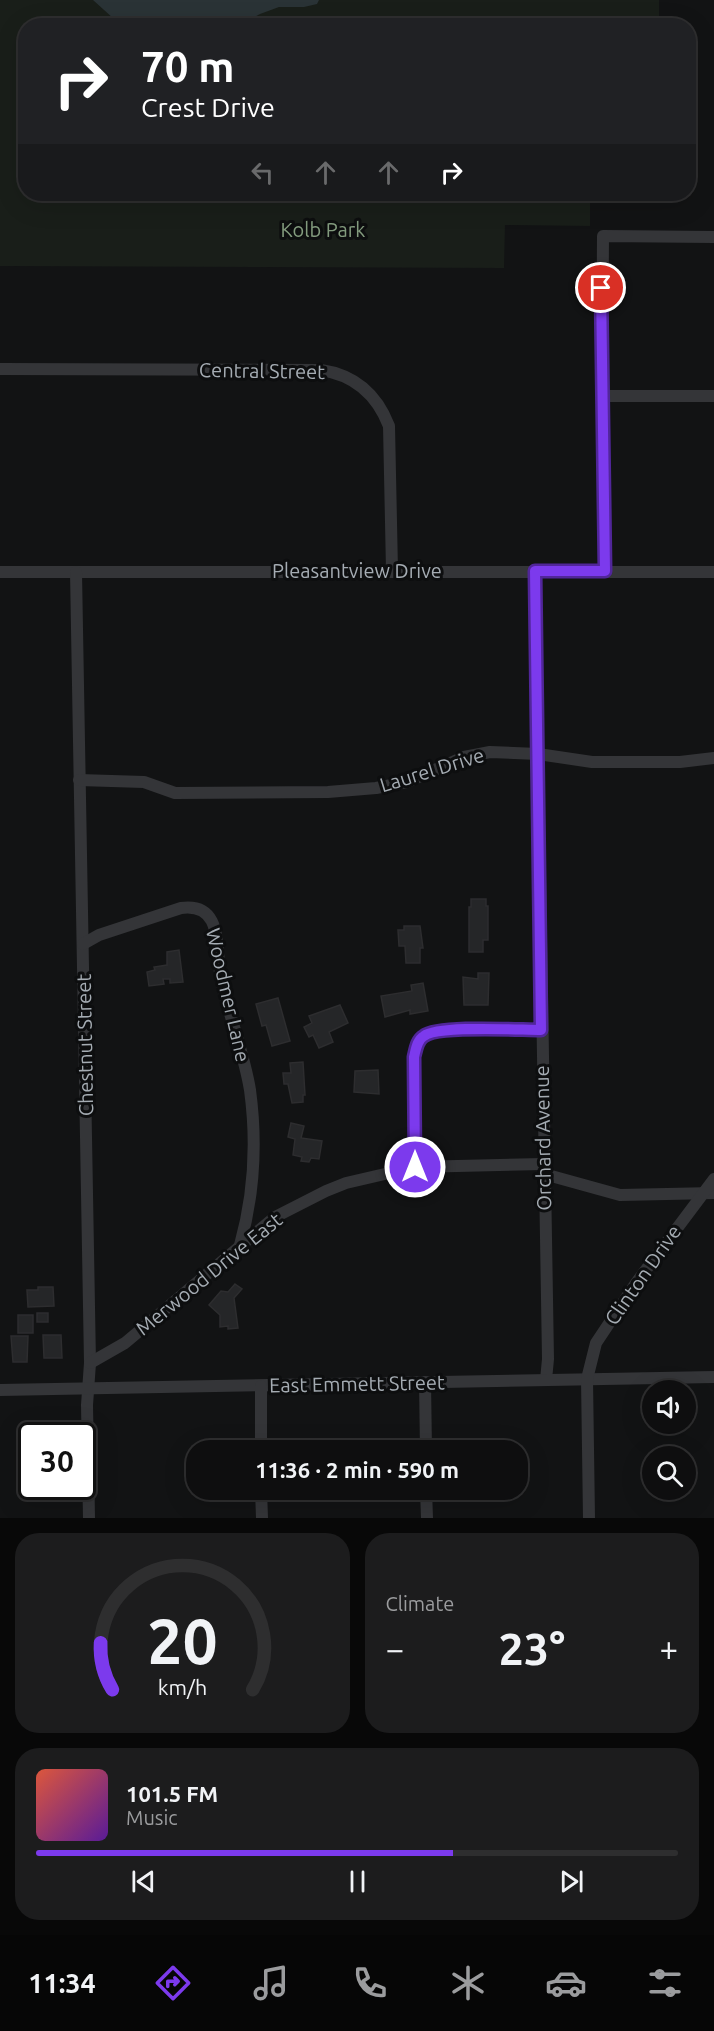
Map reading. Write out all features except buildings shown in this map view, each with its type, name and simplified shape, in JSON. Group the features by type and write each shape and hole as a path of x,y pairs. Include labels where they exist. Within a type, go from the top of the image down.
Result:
{"street":[{"path":"605,571 602,396 603,236 714,237"},
{"name":"Central Street","path":"0,369 321,370 338,372 346,376 369,392 382,408 390,426 392,570"},
{"path":"602,396 714,396"},
{"name":"Pleasantview Drive","path":"0,572 392,570 714,572"},
{"name":"Orchard Avenue","path":"535,571 548,1359 546,1380"},
{"name":"Chestnut Street","path":"76,572 90,1363 88,1389 89,1518"},
{"name":"Laurel Drive","path":"79,780 144,782 175,793 328,792 375,788 407,782 464,757 481,754 538,754 592,762 680,762 714,758"},
{"name":"Woodmer Lane","path":"83,944 99,935 191,906 199,909 214,924 221,978 250,1089 253,1121 250,1210 240,1245"},
{"path":"415,1167 414,1057 419,1040 425,1034 447,1030 541,1030"},
{"name":"Merwood Drive East","path":"90,1363 125,1343 275,1217 346,1183 415,1167 544,1169 620,1195 675,1195 708,1192"},
{"name":"Clinton Drive","path":"587,1379 596,1343 636,1283 708,1192 714,1179"},
{"name":"East Emmett Street","path":"0,1390 714,1377"},
{"path":"587,1379 589,1518"},
{"path":"425,1382 426,1440"},
{"path":"261,1386 261,1440"},
{"path":"261,1500 262,1518"},
{"path":"426,1500 427,1518"}],"green space":[{"name":"Kolb Park","path":"0,0 659,0 659,18 18,18 18,201 590,201 590,226 505,225 504,268 0,266"}],"shaded area":[{"path":"93,0 319,0 317,4 304,7 279,7 253,18 113,18"}],"route":[{"path":"415,1167 414,1057 419,1040 425,1034 447,1030 541,1030 535,571 605,571 601,288"}]}
